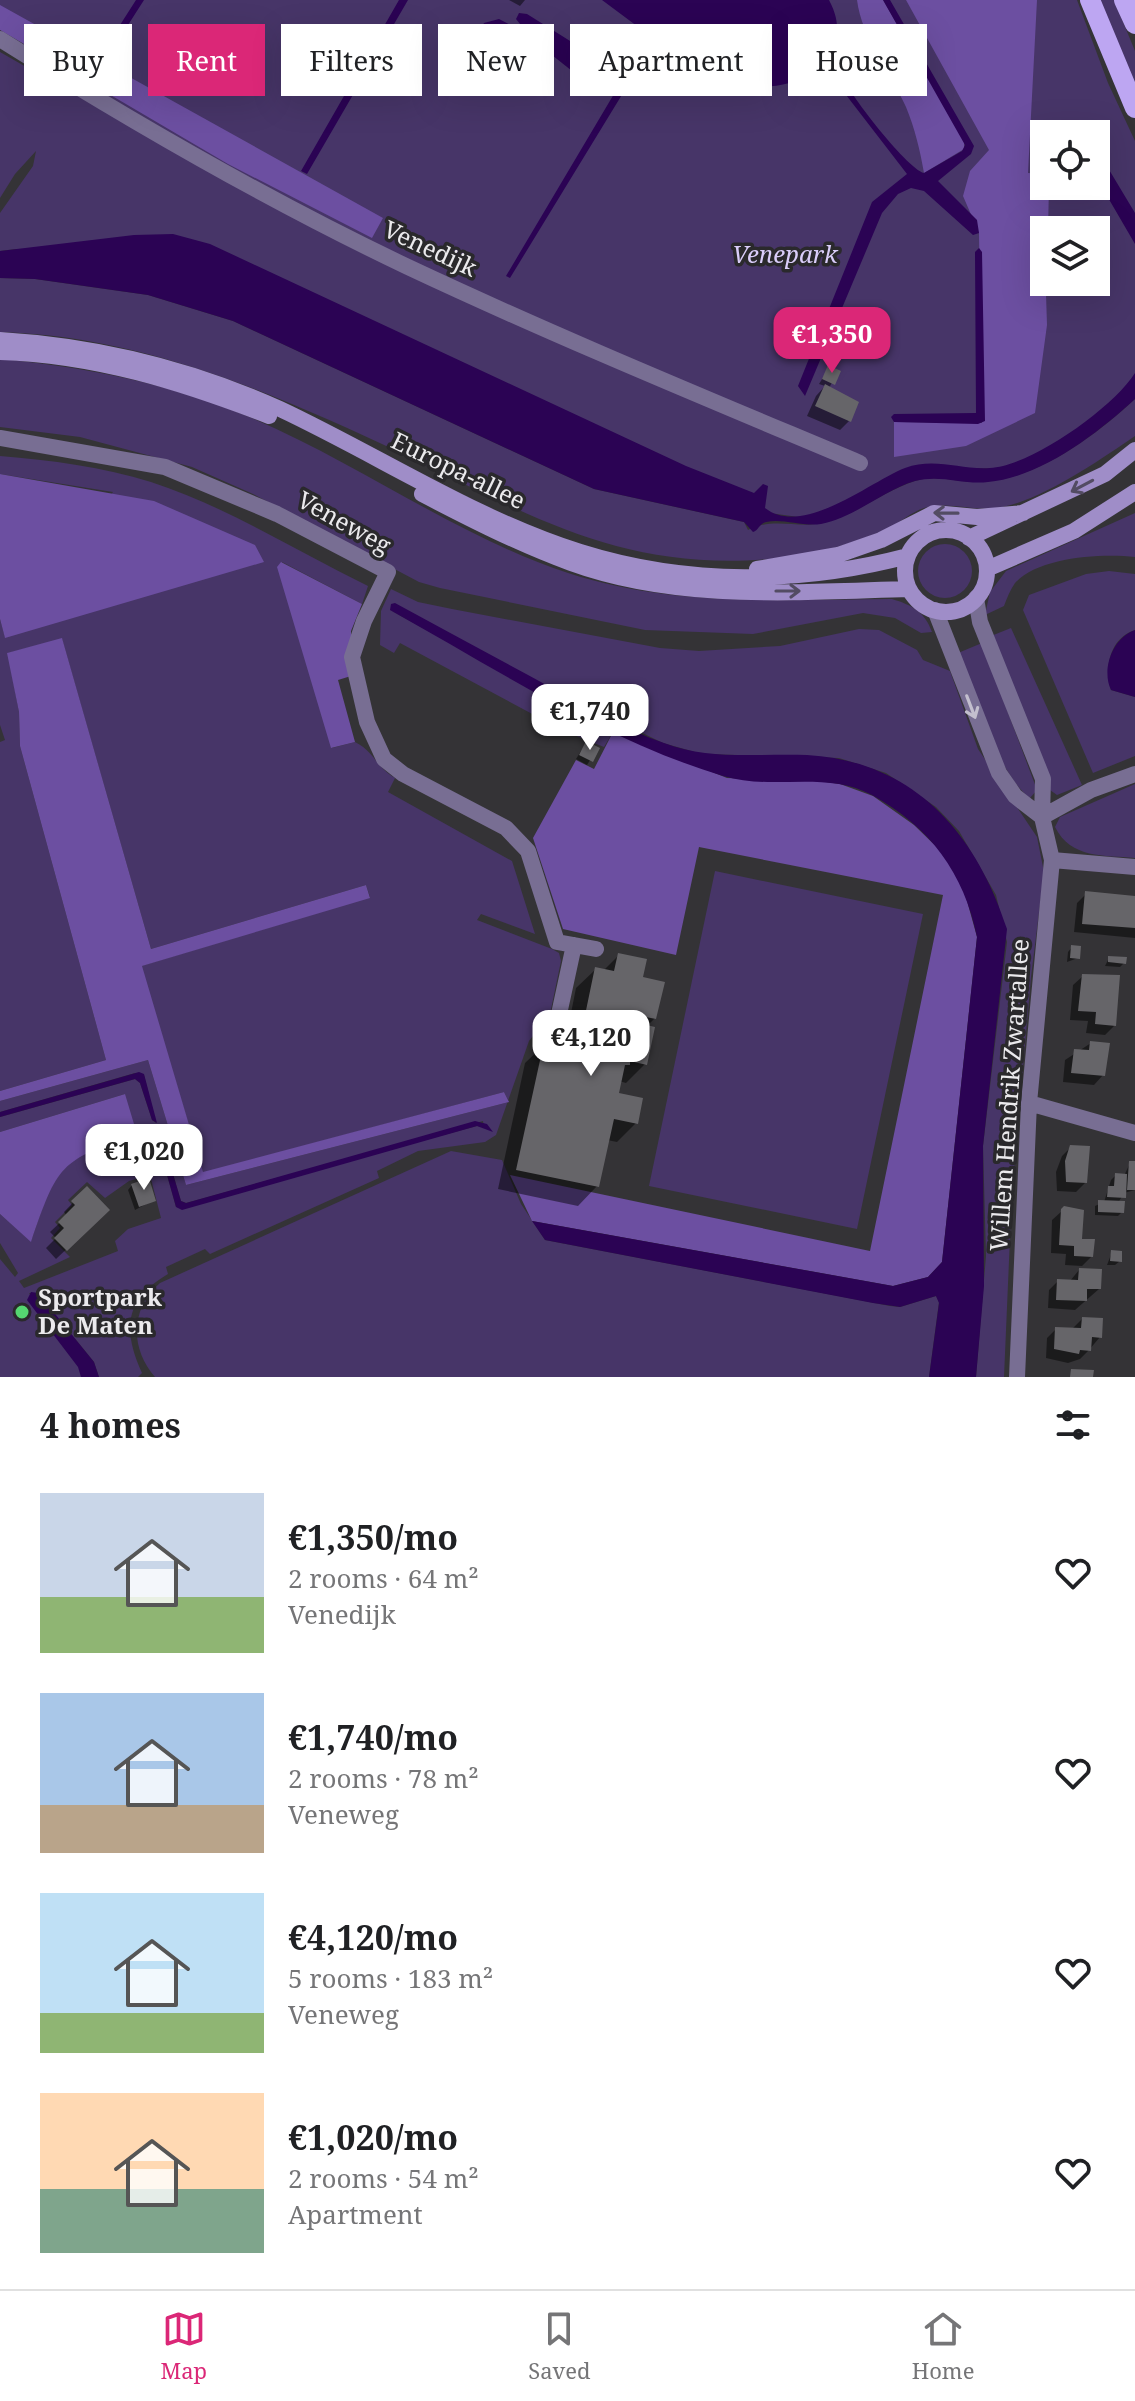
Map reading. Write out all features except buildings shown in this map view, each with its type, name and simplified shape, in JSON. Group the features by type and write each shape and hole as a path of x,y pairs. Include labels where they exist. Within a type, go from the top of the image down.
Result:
{"main road":[{"path":"1090,0 1135,108"},
{"path":"1124,0 1135,24"},
{"name":"Europa-allee","path":"0,340 115,354 205,379 283,411 489,516 578,552 657,571 724,577 819,575 908,556"},
{"name":"Europa-allee","path":"0,352 115,365 204,390 278,419 488,528 572,563 615,575 725,590 909,589"},
{"path":"969,538 1105,474 1135,450"},
{"path":"987,569 1074,531 1135,492"},
{"path":"724,577 838,555 881,540 934,513 977,517 1023,513"},
{"path":"936,532 959,532 969,538 985,557 987,569 983,590 976,598 953,611 935,610 920,602 909,589 908,556 920,540 936,532"}],"street":[{"name":"Venedijk","path":"0,39 201,159 407,266 576,343 860,463"},
{"name":"Veneweg","path":"0,438 165,467 277,514 388,572 364,621 352,657 367,722 384,759 403,774 506,828 518,839 528,851 557,942 574,945"},
{"name":"Willem Hendrik Zwartallee","path":"976,598 980,622 1043,779 1042,817 1052,860 1029,1103 1017,1377"},
{"path":"935,610 999,773 1015,796 1042,817 1091,790 1135,774"},
{"path":"1052,860 1135,867"},
{"path":"556,1028 574,945 596,949"},
{"path":"1029,1103 1135,1133"}],"green space":[{"name":"Venepark","path":"0,0 1077,0 1108,83 1135,141 1135,393 1021,468 924,469 806,518 755,511 382,352 16,249 0,251 0,213 33,166 36,151 15,174 0,198 0,52 24,66 24,96 132,96 132,24 24,24 24,28 0,11"},
{"path":"1096,0 1114,0 1135,51 1135,91"},
{"path":"0,278 35,279 148,295 233,321 594,489 744,522 748,530 777,523 806,525 826,522 923,479 981,482 1023,473 1084,441 1135,399 1135,436 1068,479 1013,504 987,509 942,505 924,508 873,535 800,555 716,560 668,556 622,547 536,518 307,410 208,372 105,344 0,332"},
{"path":"0,359 114,376 169,389 224,407 311,446 480,536 568,573 647,592 687,596 769,600 892,599 917,610 932,632 921,633 895,618 863,613 753,634 645,630 419,582 253,494 192,467 80,437 0,427"},
{"path":"0,456 77,465 151,482 235,517 368,586 362,604 282,562 332,748 355,742 362,746 395,778 388,792 512,861 535,934 481,914 477,920 559,953 561,961 550,1014 529,1041 508,1100 504,1092 203,1173 141,966 370,897 366,885 151,949 62,639 8,653 19,712 20,746 106,1060 0,1091 0,742 5,740 0,725 0,619 5,637 113,492 0,474"},
{"path":"1135,513 1135,557 1089,557 1039,567 1015,583 1004,606 985,615 990,592 1006,571"},
{"path":"945,544 964,552 972,571 964,590 945,598 926,590 918,571 926,552"},
{"path":"1109,571 1135,574 1135,630 1115,646 1108,672 1111,690 1135,697 1135,756 1093,773 1023,610 1029,595 1086,574"},
{"path":"391,589 418,602 660,648 699,651 780,646 859,629 879,630 917,650 923,660 950,671 978,749 1037,837 1044,872 1031,977 1012,1191 1004,1377 976,1377 986,1256 983,1146 1007,942 996,895 959,831 936,807 886,773 839,758 702,754 663,743 390,610 613,732 604,747 564,731 400,643 394,653 380,645 381,611"},
{"path":"1011,628 1082,785 1057,795 1050,790 991,636"},
{"path":"982,643 1037,790 1030,798 1019,787 997,752 958,653"},
{"path":"1135,784 1135,858 1079,850 1070,845 1055,827 1060,817"},
{"path":"715,871 923,914 857,1229 649,1186"},
{"path":"148,1060 186,1185 507,1102 496,1135 485,1142 418,1151 377,1171 379,1178 210,1254 205,1249 166,1267 168,1274 143,1294 131,1316 132,1342 142,1373 138,1377 99,1377 94,1362 38,1293 29,1293 88,1377 0,1377 0,1259 15,1277 18,1273 0,1243 0,1214 31,1241 49,1189 69,1161 94,1149 125,1094 0,1132 0,1117 135,1079 140,1083 152,1120 156,1123 144,1075 135,1073 0,1112 0,1101","holes":["483,1121 484,1127 477,1126 176,1207 158,1143 163,1140 181,1201 186,1203","150,1175 161,1218 128,1229 115,1241 118,1251 24,1288 19,1281 70,1257 51,1238 60,1228 55,1222 72,1205 68,1200 87,1182 105,1198 129,1181"]},
{"path":"451,1151 502,1160 521,1204 545,1240 890,1306 900,1307 936,1296 939,1302 929,1377 155,1377 141,1354 137,1329 143,1305 160,1283"}],"shaded area":[{"path":"136,0 144,0 129,24 121,24"},
{"path":"399,0 408,0 394,24 385,24"},
{"path":"602,0 829,0 837,24 788,24 788,83 772,86 772,24 634,24"},
{"path":"857,0 883,0 897,24 864,24"},
{"path":"883,0 890,0 904,24 897,24"},
{"path":"906,0 1037,0 1028,173 1030,200 1049,200 1048,216 1030,216 1030,296 1046,296 1047,325 1035,413 966,446 894,457 894,422 982,423 979,233 963,196 970,171 989,150 927,38 927,24 919,24"},
{"path":"0,5 34,24 24,24 24,44 0,30"},
{"path":"519,13 527,14 543,24 520,24 516,19"},
{"path":"499,19 508,24 483,24"},
{"path":"554,31 570,41 570,69 554,57"},
{"path":"927,64 974,146 971,154 938,181 977,220 979,233 973,235 924,191 911,188 898,194 882,213 805,396 798,386 872,202 907,174 847,96 854,96 890,142 924,173 962,151 965,145 927,78"},
{"path":"927,76 964,140 964,149 924,173 901,96 927,96"},
{"path":"132,78 148,87 148,96 164,96 383,218 372,238 228,164 112,96 132,96"},
{"path":"344,96 352,96 307,174 301,171"},
{"path":"613,96 621,96 510,278 506,276"},
{"path":"1110,171 1135,213 1135,244 1109,200"},
{"path":"173,234 210,244 686,466 754,493 763,484 768,486 765,508 781,515 798,516 817,512 916,465 990,468 1027,457 1090,418 1135,373 1135,399 1067,452 1028,472 988,482 915,481 834,521 814,525 773,521 764,523 753,532 744,522 594,489 233,321 148,295 35,279 0,278 0,251 134,235"},
{"path":"979,248 982,252 985,421 978,424 894,422 891,417 894,414 976,413 975,252"},
{"path":"0,474 154,501 255,545 264,562 5,638 0,619"},
{"path":"281,562 362,604 351,631 351,676 338,680 355,742 331,748 277,567"},
{"path":"395,603 592,710 649,737 700,752 807,755 845,760 879,771 909,787 936,808 958,833 978,862 1007,929 983,1146 984,1286 976,1377 929,1377 939,1303 936,1296 900,1307 873,1303 545,1240 532,1221 893,1286 928,1277 942,1262 977,937 963,892 941,854 927,837 893,808 854,788 817,782 741,780 679,761 636,743 552,702 390,610 391,604"},
{"path":"1135,630 1135,697 1111,690 1107,673 1115,647"},
{"path":"62,638 151,949 366,885 370,898 142,966 203,1172 504,1092 509,1102 186,1185 148,1060 0,1101 0,1091 106,1060 20,746 19,712 7,653"},
{"path":"613,732 727,778 819,781 840,784 873,796 914,825 950,860 964,890 977,937 942,1262 928,1277 893,1286 532,1221 510,1175 870,1251 943,895 699,847 676,955 563,929 533,838 576,760 594,769"},
{"path":"139,1072 144,1074 157,1123 152,1120 140,1083 135,1079 0,1117 0,1112"},
{"path":"125,1094 137,1134 91,1151 65,1169 48,1196 31,1242 0,1214 0,1132"},
{"path":"475,1121 487,1124 493,1132 477,1126 182,1210 176,1207 158,1143 159,1139 163,1140 181,1201 186,1203"},
{"path":"31,1292 38,1293 94,1362 99,1377 81,1377 78,1367 27,1300"}],"place":[{"name":"Sportpark De Maten","path":"22,1312"}]}
